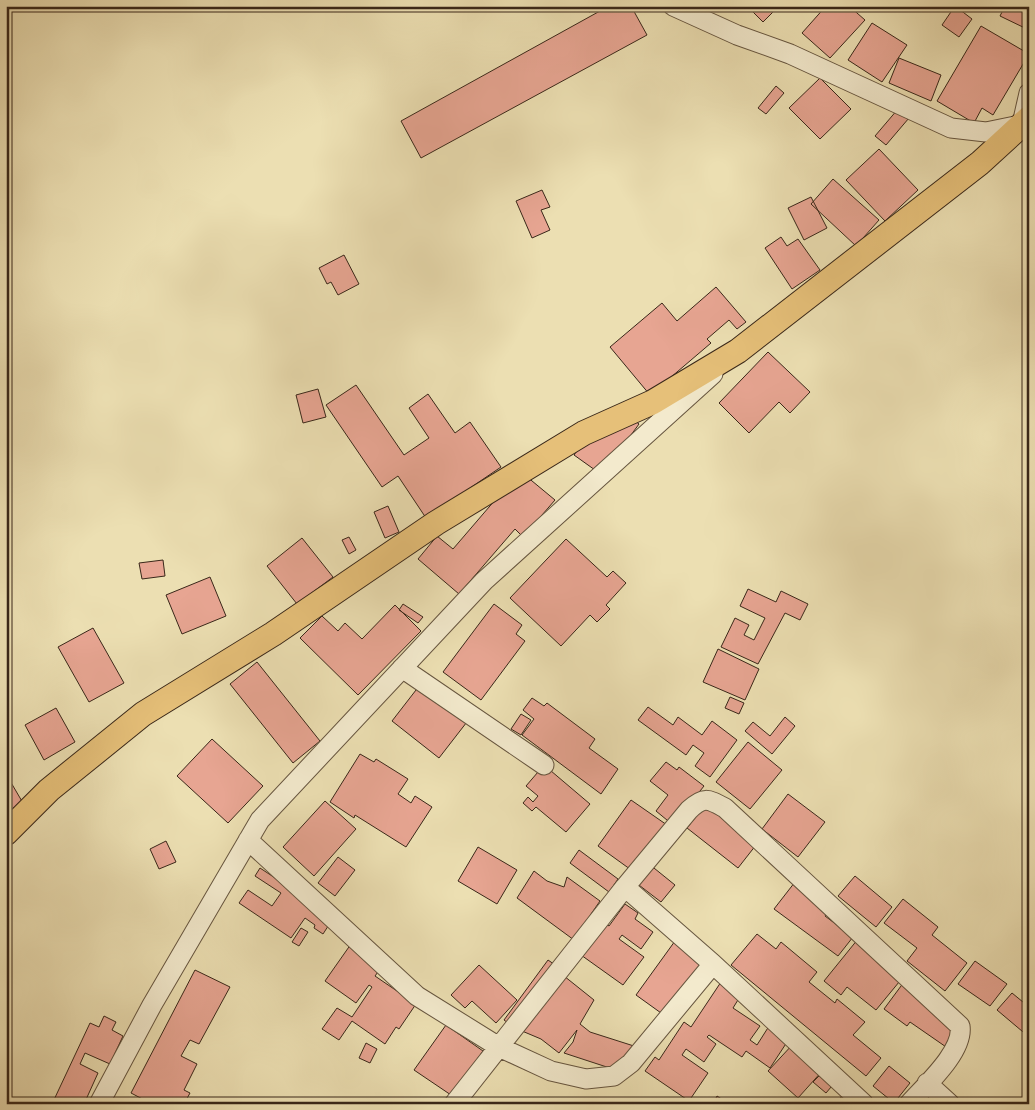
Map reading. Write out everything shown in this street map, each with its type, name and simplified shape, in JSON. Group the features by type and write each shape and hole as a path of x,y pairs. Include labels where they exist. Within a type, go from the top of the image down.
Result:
{"main road":[{"path":"6,834 49,790 143,714 272,634 436,523 584,433 653,402 738,351 980,163 1027,122"}],"street":[{"path":"673,6 737,35 790,54 952,128 986,132 1027,122 1029,93"},
{"path":"100,1104 152,1005 260,820 484,581 738,351"},
{"path":"402,668 544,765"},
{"path":"454,1104 625,887 699,801 710,799 725,808 960,1026 961,1036 955,1050 910,1104"},
{"path":"248,840 417,996 499,1046 551,1071 586,1079 614,1076 632,1063 712,964"},
{"path":"625,887 864,1104"},
{"path":"927,1083 950,1104"}],"building":[{"path":"575,6 592,6 590,12"},
{"path":"609,6 631,6 647,35 421,158 401,121"},
{"path":"747,6 779,6 763,22"},
{"path":"826,6 849,6 865,20 830,58 802,33"},
{"path":"955,6 972,19 959,37 942,25"},
{"path":"1005,6 1029,6 1029,30 1000,16"},
{"path":"872,23 907,45 882,82 848,60"},
{"path":"981,26 1029,54 993,115 982,108 974,123 937,101"},
{"path":"899,58 941,75 931,101 889,83"},
{"path":"820,78 851,109 820,139 789,108"},
{"path":"776,86 784,93 766,114 758,108"},
{"path":"898,109 909,118 886,145 875,136"},
{"path":"879,149 918,190 885,221 846,180"},
{"path":"833,179 879,220 856,246 811,204"},
{"path":"542,190 550,207 541,210 550,230 532,238 516,201"},
{"path":"811,197 827,228 804,240 788,208"},
{"path":"781,237 787,246 798,239 820,270 792,289 765,248"},
{"path":"344,255 359,284 338,295 331,282 327,284 319,268"},
{"path":"716,287 746,322 737,329 729,320 707,339 711,343 650,395 610,347 662,303 677,321"},
{"path":"768,352 810,392 790,413 779,402 749,433 719,403"},
{"path":"356,385 404,455 429,438 409,408 428,394 455,433 470,422 501,467 426,518 398,476 382,487 326,405"},
{"path":"318,389 326,417 303,423 296,395"},
{"path":"606,410 630,417 639,424 602,475 574,455"},
{"path":"520,471 555,500 523,537 515,529 459,594 418,559 437,536 453,549"},
{"path":"388,506 399,532 385,538 374,512"},
{"path":"349,537 356,550 349,554 342,540"},
{"path":"302,538 333,577 297,604 267,566"},
{"path":"566,539 607,577 613,571 626,583 606,605 610,609 597,622 590,615 561,646 510,598"},
{"path":"163,560 165,576 142,579 139,563"},
{"path":"210,577 226,616 182,634 166,595"},
{"path":"748,589 776,602 781,591 808,604 800,620 785,613 758,664 721,647 735,618 749,625 744,635 754,640 765,618 740,606"},
{"path":"403,604 423,617 418,623 399,610"},
{"path":"494,604 522,625 516,634 525,641 481,700 443,672"},
{"path":"395,605 421,631 358,695 300,638 322,616 338,631 345,623 362,639"},
{"path":"93,628 124,683 89,702 58,647"},
{"path":"718,649 759,669 745,700 703,682"},
{"path":"257,662 320,741 293,763 230,684"},
{"path":"423,681 470,718 439,758 392,721"},
{"path":"730,697 744,703 739,714 725,708"},
{"path":"532,698 544,706 547,703 595,739 589,748 618,769 601,794 522,735 534,719 523,710"},
{"path":"648,707 673,725 678,717 702,735 712,721 737,740 710,777 695,766 704,753 693,745 686,755 638,720"},
{"path":"56,708 75,742 44,760 25,725"},
{"path":"521,714 531,720 521,735 511,729"},
{"path":"785,717 795,726 772,754 745,731 753,722 770,736"},
{"path":"212,739 263,786 228,823 177,776"},
{"path":"748,742 782,770 750,809 716,782"},
{"path":"360,754 374,762 376,759 408,779 398,794 411,803 415,796 432,807 406,847 355,815 354,818 330,802"},
{"path":"666,762 677,770 679,767 704,786 673,825 656,811 668,795 650,781"},
{"path":"544,765 590,804 566,832 536,807 532,811 523,803 528,797 533,802 538,796 526,786"},
{"path":"6,774 23,803 6,812"},
{"path":"788,794 825,822 798,857 762,829"},
{"path":"631,800 667,825 634,872 598,846"},
{"path":"325,801 356,829 314,876 283,847"},
{"path":"705,805 756,845 738,868 687,828"},
{"path":"166,841 176,862 159,869 150,849"},
{"path":"478,847 517,870 497,904 458,881"},
{"path":"579,850 618,879 609,892 570,863"},
{"path":"338,857 355,870 335,896 318,883"},
{"path":"649,864 675,885 661,902 635,882"},
{"path":"260,868 334,917 323,934 305,918 291,938 239,903 248,890 272,906 281,893 255,876"},
{"path":"534,871 547,881 564,887 567,877 600,901 591,914 584,930 574,940 517,898"},
{"path":"855,876 892,907 876,927 838,896"},
{"path":"795,882 830,909 825,916 853,937 838,956 774,909"},
{"path":"903,899 938,927 932,935 967,963 945,991 907,961 917,948 884,923"},
{"path":"625,904 638,913 635,919 653,932 641,949 622,935 619,939 644,957 623,985 581,955 605,923 609,926"},
{"path":"301,928 308,932 299,946 292,942"},
{"path":"757,934 776,949 781,942 817,972 809,982 835,1003 837,999 865,1022 853,1035 881,1058 866,1076 731,965"},
{"path":"858,939 904,976 876,1010 847,987 841,995 824,981"},
{"path":"675,941 707,964 668,1018 636,995"},
{"path":"351,944 383,965 375,976 416,1004 399,1029 396,1027 385,1044 352,1021 339,1040 322,1029 337,1008 352,1017 372,987 369,985 356,1003 325,981"},
{"path":"548,960 564,971 520,1032 504,1020"},
{"path":"975,961 1007,984 990,1006 958,984"},
{"path":"479,965 517,1000 496,1023 472,1001 465,1008 451,995"},
{"path":"195,970 230,987 199,1044 190,1040 181,1056 197,1064 184,1090 190,1093 184,1104 152,1104 131,1093"},
{"path":"564,976 594,1000 580,1024 590,1032 637,1047 622,1072 564,1053 573,1042 577,1030 559,1053 541,1039 522,1031"},
{"path":"721,982 741,995 733,1008 760,1026 750,1040 757,1045 771,1023 791,1036 770,1068 746,1051 742,1057 709,1035 707,1037 716,1044 704,1062 686,1049 682,1055 708,1073 689,1101 645,1071 655,1057 659,1060 684,1022 691,1027"},
{"path":"904,982 967,1025 949,1049 910,1022 907,1026 884,1009"},
{"path":"1012,993 1029,1007 1029,1037 997,1010"},
{"path":"104,1016 116,1022 112,1030 123,1036 110,1064 85,1053 80,1064 98,1073 84,1104 52,1104 90,1023 99,1027"},
{"path":"446,1025 483,1051 451,1095 414,1070"},
{"path":"366,1043 377,1049 370,1063 359,1058"},
{"path":"794,1043 824,1069 798,1098 768,1071"},
{"path":"889,1066 910,1083 894,1103 873,1086"},
{"path":"825,1070 837,1080 826,1093 813,1082"},
{"path":"844,1092 864,1104 837,1104"},
{"path":"717,1096 729,1104 713,1104"}]}
